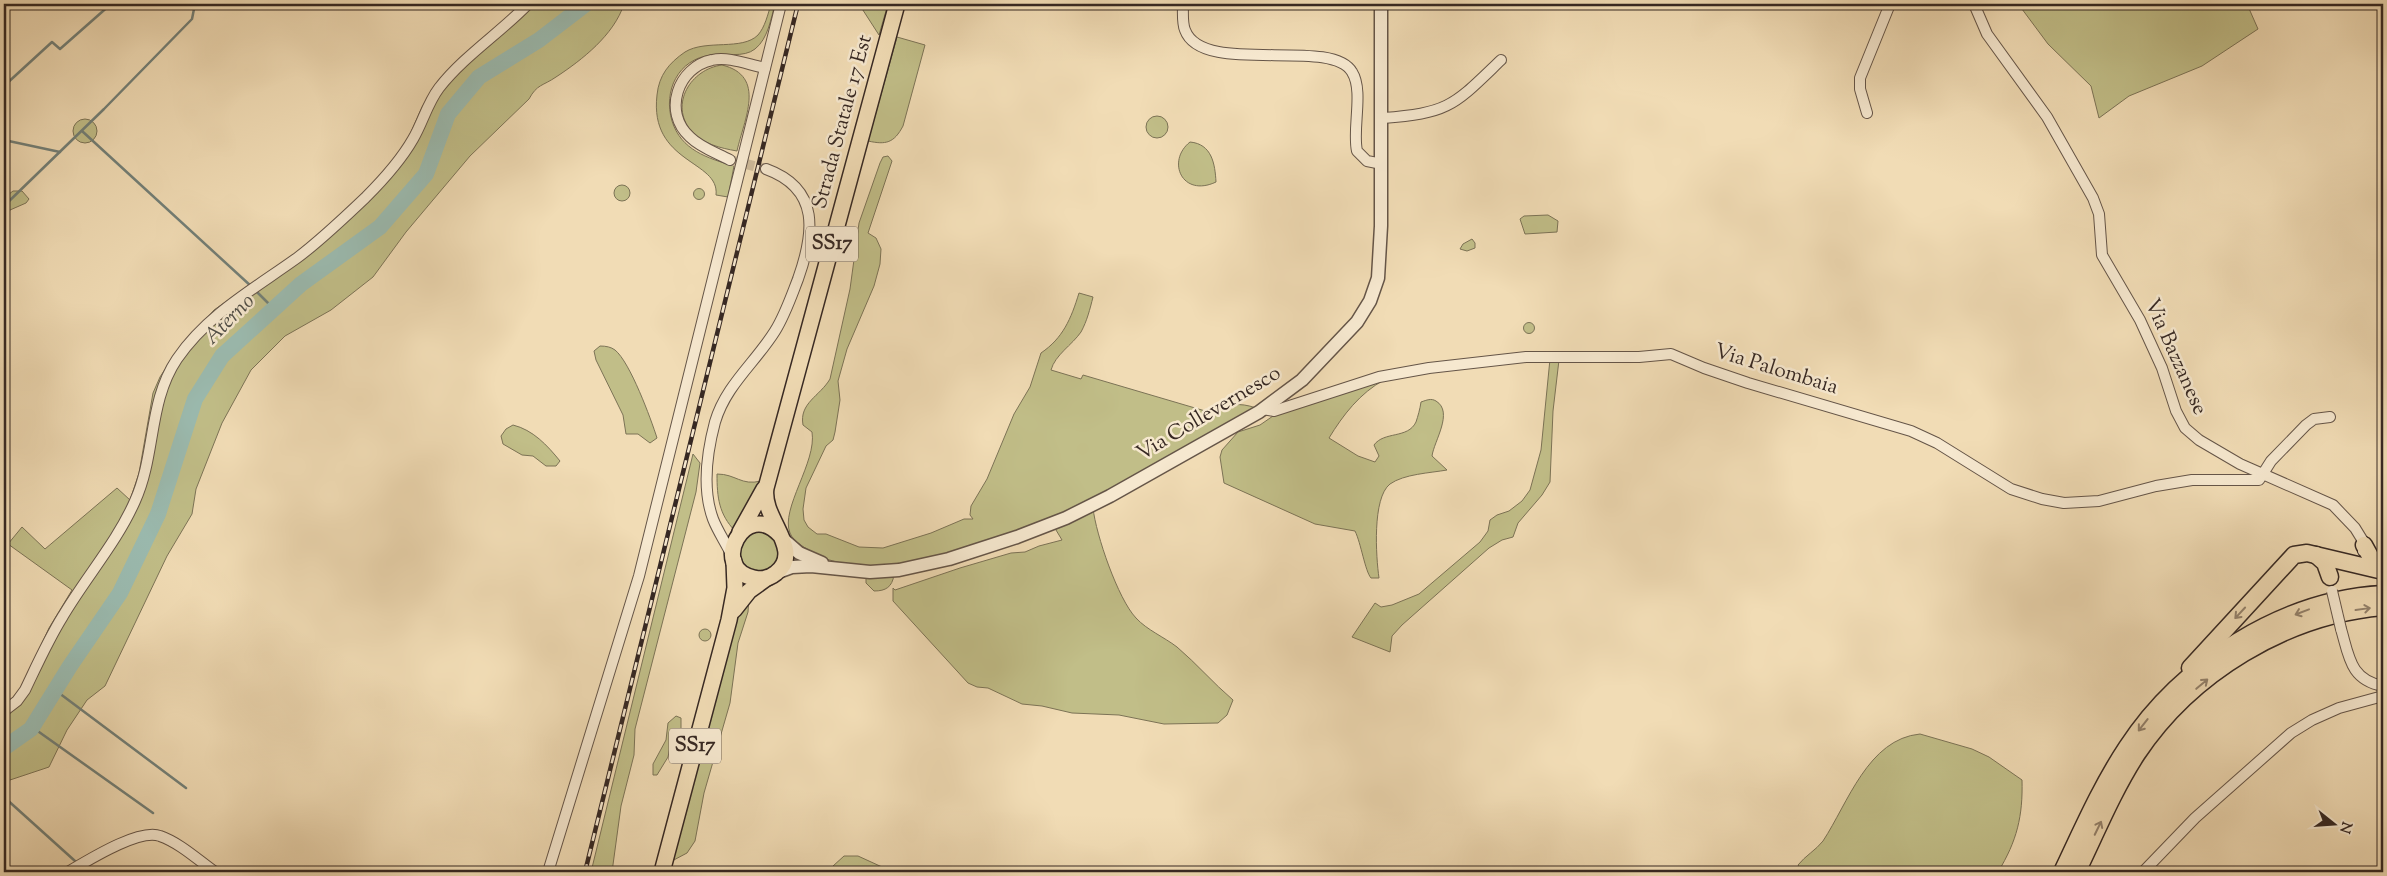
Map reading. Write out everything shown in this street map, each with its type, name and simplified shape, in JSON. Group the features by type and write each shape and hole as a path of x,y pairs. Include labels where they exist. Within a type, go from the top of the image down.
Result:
{"highway":[{"path":"2364,545 2375,565 2383,571"},
{"path":"2062,872 2108,777 2127,746 2218,636 2290,558 2303,553 2383,571"},
{"path":"2316,555 2325,563 2331,584"},
{"path":"2157,710 2196,672 2252,633 2306,610 2342,599 2383,594"},
{"path":"2077,872 2119,785 2138,753 2159,725 2186,698 2230,662 2263,642 2322,618 2351,611 2383,607"}],"main road":[{"name":"Strada Statale 17 Est","path":"739,534 757,506 767,483 897,4"},
{"name":"Strada Statale 17 Est","path":"767,483 766,506 782,537"},
{"path":"739,534 751,526 760,525 769,526 782,537"},
{"name":"SS17","path":"662,872 729,620 736,588 733,559 734,543 739,534"},
{"name":"SS17","path":"729,620 744,595 772,575 786,557 782,537"},
{"path":"733,559 746,575 759,579 772,575"}],"street":[{"path":"4,711 17,701 25,690 63,616 104,556 134,505 143,483 159,394 164,379 178,357 210,320 234,300 298,257 366,196 389,172 413,140 428,105 448,77 528,4"},
{"path":"548,872 635,594 781,4"},
{"path":"1183,4 1185,32 1192,40 1209,49 1241,54 1329,58 1346,64 1353,72 1356,80 1357,152 1364,160 1382,164"},
{"name":"Via Collevernesco","path":"772,575 797,566 870,572 904,570 949,559 1017,537 1088,508 1263,409 1294,387 1354,325 1370,301 1377,283 1380,260 1383,118 1381,4"},
{"path":"1867,113 1860,89 1860,78 1890,4"},
{"name":"Via Bazzanese","path":"1974,4 1986,34 2047,117 2094,200 2099,214 2103,257 2140,320 2162,368 2182,421 2189,432 2199,440 2263,476 2317,496 2333,505 2352,524 2364,545"},
{"path":"730,160 696,142 684,131 676,108 679,86 692,70 712,60 732,60 765,68"},
{"path":"1383,118 1419,115 1446,107 1459,100 1501,60"},
{"path":"733,559 716,526 709,504 707,475 710,449 718,415 734,382 764,347 780,321 799,276 810,240 811,220 802,198 784,178 766,169"},
{"name":"Via Palombaia","path":"1263,409 1274,411 1383,376 1443,366 1526,357 1639,357 1671,354 1740,380 1911,431 1937,443 2011,489 2049,500 2064,503 2099,502 2156,486 2192,480 2254,481 2260,480 2263,476"},
{"path":"2263,476 2271,461 2306,425 2314,419 2330,417"},
{"path":"716,526 728,536 739,534"},
{"name":"Via Collevernesco","path":"782,537 803,555 839,568"},
{"path":"2364,545 2362,555 2352,564 2334,569 2331,584 2341,629 2350,660 2357,674 2366,681 2383,686"},
{"path":"2143,872 2195,818 2291,733 2312,720 2339,708 2383,696"},
{"path":"68,872 104,852 145,835 153,834 168,840 215,872"}],"shaded area":[{"path":"522,4 624,4 613,26 596,46 566,70 538,88 470,156 406,232 373,277 331,310 285,336 251,370 222,423 196,489 192,514 167,556 105,686 87,700 67,730 49,767 4,782 4,707 22,687 49,628 72,590 8,544 22,527 45,549 117,488 130,500 139,473 153,393 160,377 175,354 214,310 310,243 362,195 384,171 407,141 422,107 440,79"},
{"path":"771,4 775,4 768,28 763,40 755,49 750,52 734,55 711,55 699,58 682,70 672,88 670,110 672,121 682,139 688,146 705,156 734,166 728,197 716,195 714,183 707,174 673,148 663,135 657,118 657,95 660,81 670,65 685,52 703,46 743,43 751,40 763,28"},
{"path":"859,4 888,4 879,35"},
{"path":"2247,4 2258,29 2202,66 2129,96 2099,118 2091,86 2048,44 2019,5"},
{"path":"897,37 925,45 903,126 900,132 889,141 880,143 868,141"},
{"path":"722,65 736,71 744,79 748,89 747,113 737,151 712,145 701,139 691,131 685,121 682,110 683,99 693,81 701,73"},
{"path":"1157,116 1165,119 1168,127 1165,135 1157,138 1149,135 1146,127 1149,119"},
{"path":"85,119 94,122 97,131 94,140 85,143 76,140 73,131 76,122"},
{"path":"1190,142 1208,151 1215,168 1216,182 1204,186 1194,185 1181,175 1179,159 1183,150"},
{"path":"888,156 892,161 868,233 876,238 881,249 880,264 874,286 847,349 838,381 840,400 833,440 826,446 806,488 803,509 804,520 808,527 817,534 826,534 859,547 883,548 931,533 964,519 973,519 970,515 971,506 987,479 1014,414 1030,387 1041,353 1061,334 1073,311 1079,293 1093,297 1087,319 1081,332 1056,360 1051,370 1081,379 1083,375 1212,413 1234,405 1256,408 1115,489 1067,512 996,540 916,561 878,566 844,564 816,554 801,545 792,537 788,523 790,511 805,471 812,444 812,432 803,425 804,411 811,400 830,379 850,289 859,223 880,163 883,157"},
{"path":"622,185 630,193 622,201 614,193"},
{"path":"699,188 705,194 699,200 693,194"},
{"path":"13,191 22,191 29,199 26,203 10,210 4,221 4,198"},
{"path":"1548,215 1558,221 1557,232 1525,234 1520,219 1524,216"},
{"path":"1472,239 1475,243 1475,248 1467,251 1460,249 1463,244"},
{"path":"1527,323 1531,323 1534,328 1533,332 1527,333 1524,330 1524,326"},
{"path":"600,346 615,350 627,366 645,405 657,438 650,443 638,434 626,434 623,415 596,360 594,351"},
{"path":"1550,359 1559,360 1553,411 1550,482 1542,495 1518,523 1513,537 1502,540 1489,548 1402,625 1392,636 1390,652 1352,637 1375,603 1381,607 1392,605 1419,594 1480,542 1488,531 1490,520 1497,515 1509,511 1522,501 1530,490 1541,450"},
{"path":"1384,380 1367,391 1353,405 1329,438 1358,456 1375,462 1379,456 1374,445 1378,441 1407,431 1416,422 1421,402 1436,401 1441,406 1443,419 1432,456 1447,470 1402,478 1390,484 1384,491 1380,502 1377,528 1379,578 1371,578 1355,531 1315,524 1224,483 1220,457 1222,450 1238,432 1260,425 1273,416 1306,404"},
{"path":"513,425 527,430 545,444 560,461 556,466 546,466 533,456 522,455 503,444 501,436 506,429"},
{"path":"693,454 700,463 696,492 635,729 634,755 621,806 612,872 591,872"},
{"path":"717,474 748,482 761,481 735,531 722,512"},
{"path":"1093,508 1098,534 1109,566 1129,609 1145,626 1177,647 1233,700 1227,715 1218,723 1164,724 1119,715 1072,713 1042,706 1022,704 988,688 977,687 968,683 893,601 893,588 895,590 960,568 1011,553 1025,552 1062,540 1053,525"},
{"path":"764,532 771,535 777,541 780,552 779,560 771,569 764,572 756,572 749,569 741,560 740,548 743,541 752,533"},
{"path":"866,575 894,575 892,583 888,588 874,591 866,583"},
{"path":"749,597 748,612 738,643 730,703 704,793 695,841 687,853 670,862 733,631 739,613"},
{"path":"703,629 707,629 711,635 707,641 703,641 699,637 699,633"},
{"path":"676,716 681,718 681,728 671,742 668,757 657,775 653,775 653,764 666,740 668,723"},
{"path":"1920,734 1972,749 1989,757 2022,780 2018,828 2005,861 1998,872 1802,872 1798,865 1823,841 1861,775 1873,760 1886,747 1902,738"},
{"path":"844,856 858,856 893,872 831,872 833,866"}],"waterway":[{"path":"4,86 52,42 60,49 111,4"},
{"path":"4,206 104,109 192,19 194,9 200,4"},
{"name":"Aterno","path":"4,748 31,729 70,666 120,593 158,514 195,399 222,356 301,284 380,227 426,174 448,114 479,77 539,40 586,4"},
{"path":"82,131 252,287"},
{"path":"4,140 60,152"},
{"path":"256,291 274,309"},
{"path":"55,690 186,788"},
{"path":"32,727 153,813"},
{"path":"4,797 75,861"}],"tunnel":[{"path":"730,160 766,169"}],"railway":[{"path":"585,872 798,4"}]}
